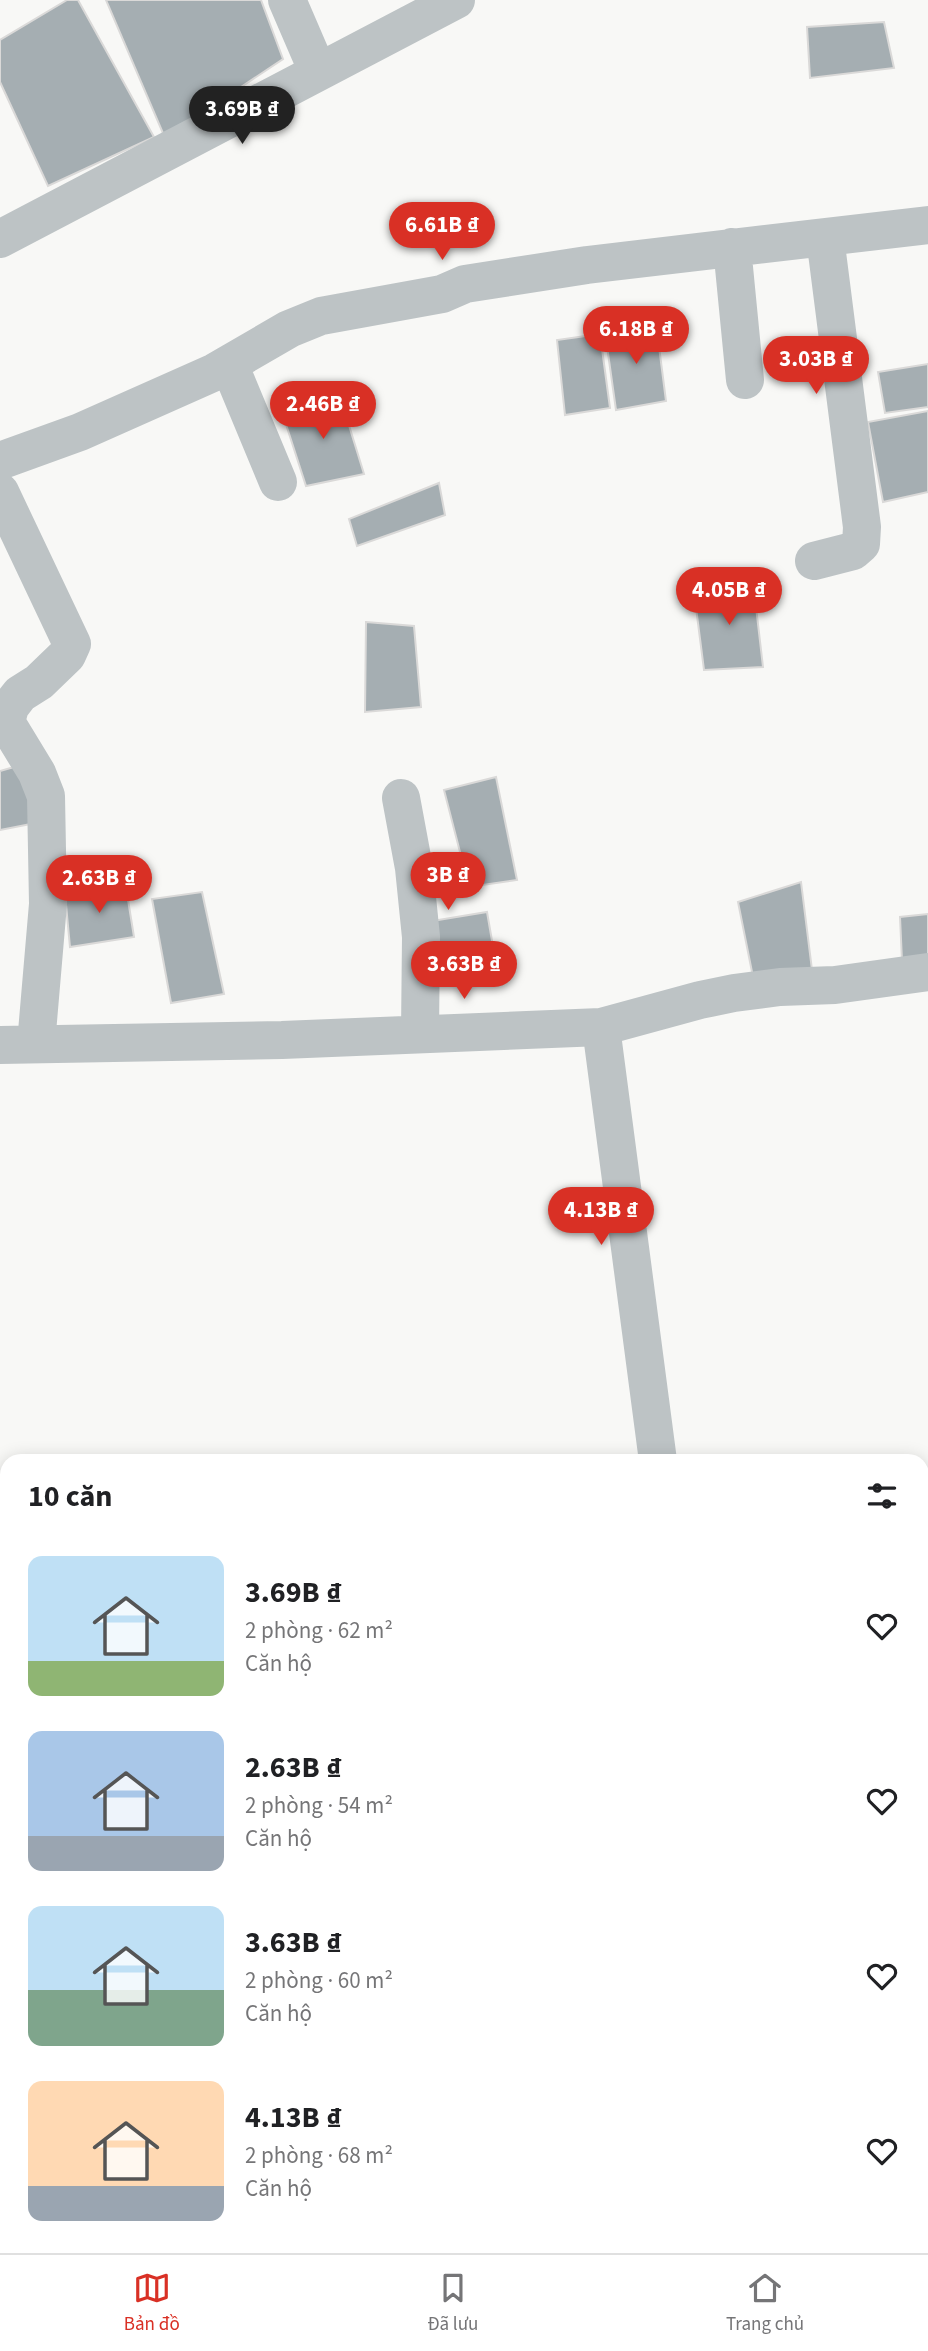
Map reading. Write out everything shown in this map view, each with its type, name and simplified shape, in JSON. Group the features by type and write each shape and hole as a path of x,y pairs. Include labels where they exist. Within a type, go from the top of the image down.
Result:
{"street":[{"path":"287,0 318,72"},
{"path":"0,239 456,0"},
{"path":"0,461 80,432 229,364 289,329 321,316 442,294 465,284 587,265 928,225"},
{"path":"814,561 853,551 861,544 862,527 825,237"},
{"path":"732,247 745,380"},
{"path":"229,364 278,482"},
{"path":"0,492 72,644 68,655 39,682 20,694 10,708 6,722 37,773 46,796 48,904 18,1045 282,1040 601,1027 734,993 780,987 835,985 928,972"},
{"path":"401,798 414,868 421,937 420,1033"},
{"path":"601,1027 657,1454"}],"building":[{"path":"67,0 78,0 154,137 48,186 0,82 0,40"},
{"path":"106,0 261,0 283,59 165,138"},
{"path":"884,22 894,68 810,78 807,27"},
{"path":"656,323 666,401 616,410 605,332"},
{"path":"600,334 610,408 565,415 557,340"},
{"path":"928,364 928,407 885,413 878,372"},
{"path":"339,393 364,474 306,486 282,412"},
{"path":"928,411 928,492 883,502 868,422"},
{"path":"439,483 445,515 357,546 349,519"},
{"path":"753,581 763,667 704,670 694,592"},
{"path":"366,622 414,626 421,707 365,712"},
{"path":"21,765 41,822 0,830 0,771"},
{"path":"496,777 517,880 469,887 444,790"},
{"path":"125,881 134,937 70,947 65,894"},
{"path":"801,882 812,970 753,977 738,902"},
{"path":"202,892 224,994 171,1003 152,899"},
{"path":"487,912 495,958 433,968 426,922"},
{"path":"928,914 928,957 902,961 900,917"}]}
